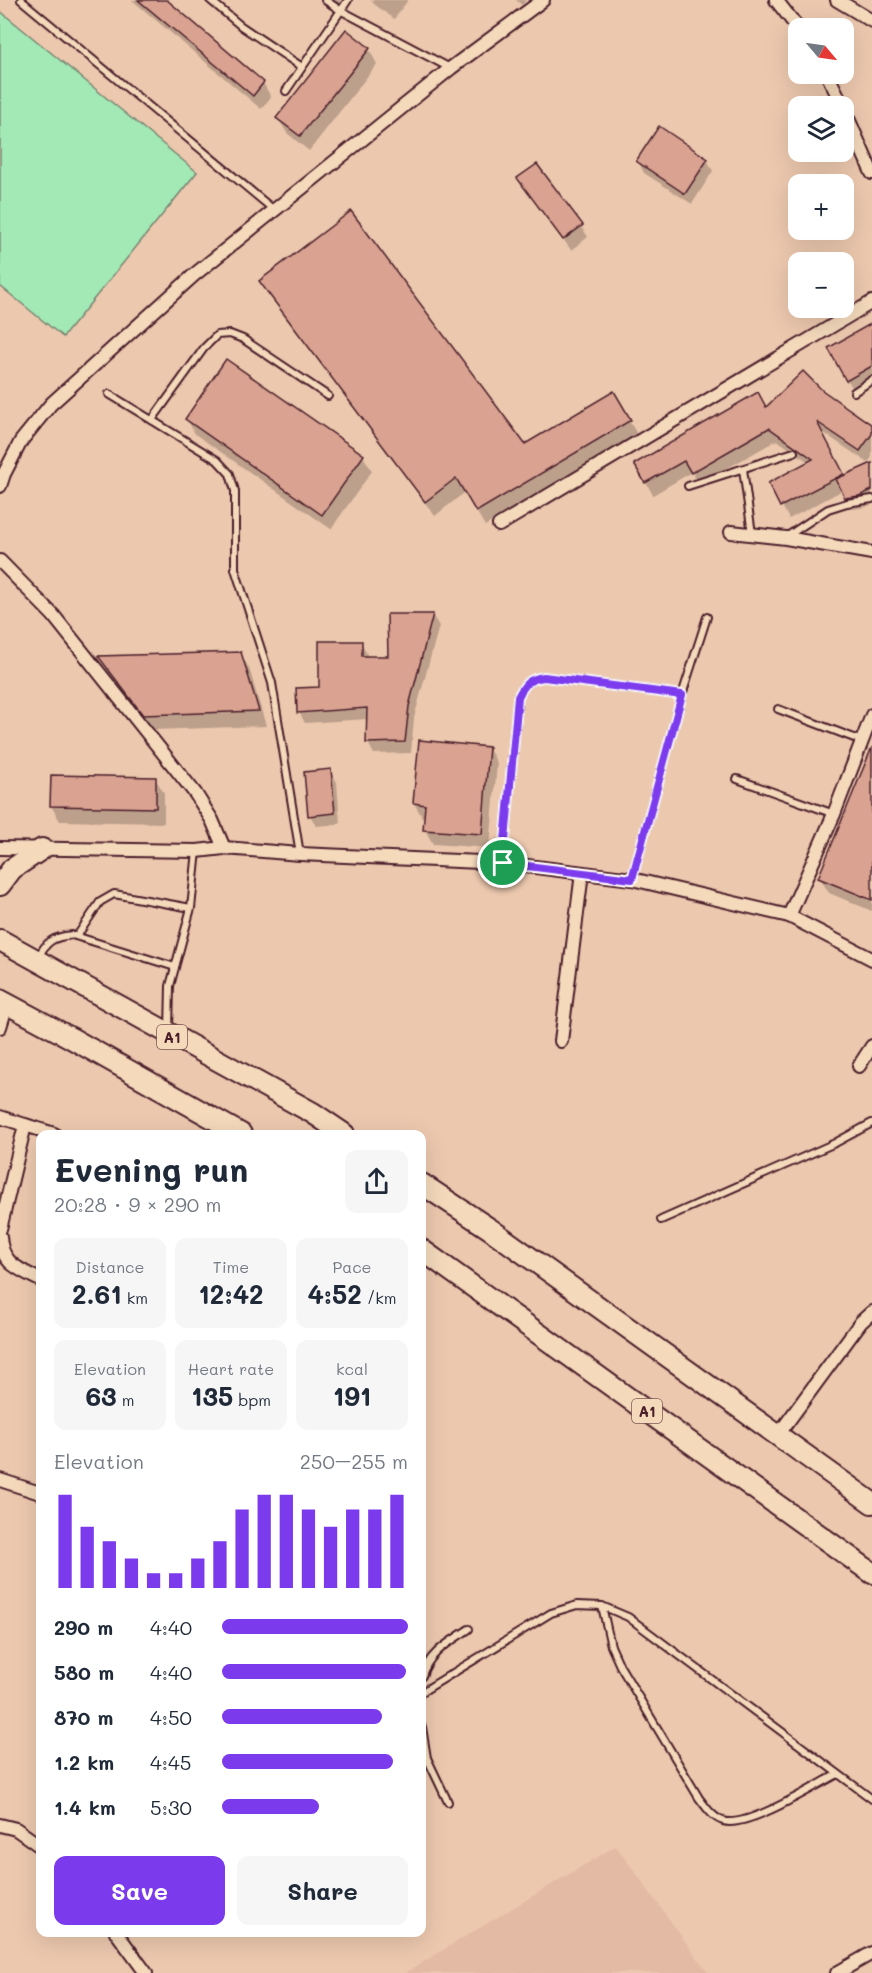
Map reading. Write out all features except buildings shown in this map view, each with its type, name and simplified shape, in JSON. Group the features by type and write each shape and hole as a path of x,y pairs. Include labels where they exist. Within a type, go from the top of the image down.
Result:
{"main road":[{"path":"0,885 12,869 42,849"},
{"path":"0,931 7,944"},
{"name":"A1","path":"7,944 313,1113 338,1130"},
{"path":"4,1002 71,1038 214,1123 232,1130"},
{"path":"426,1187 490,1229 872,1503"},
{"name":"A1","path":"426,1253 872,1573"}],"street":[{"path":"0,486 21,441 51,404 194,275 451,68 543,0"},
{"path":"776,0 790,18"},
{"path":"837,0 872,21"},
{"path":"854,132 872,173"},
{"path":"499,525 872,302"},
{"path":"731,532 786,538 872,553"},
{"path":"0,561 53,615 195,793 212,820 225,848"},
{"path":"789,916 834,814 872,715"},
{"path":"0,848 197,851 225,848 300,854 503,863 632,879 789,916 872,959"},
{"path":"561,1041 582,873"},
{"path":"0,1027 4,1002"},
{"path":"860,1066 872,1046"},
{"path":"0,1117 41,1130"},
{"path":"0,1229 25,1125"},
{"path":"0,1236 0,1245 5,1257 15,1267 36,1278"},
{"path":"778,1435 861,1322 872,1312"},
{"path":"0,1480 36,1492"},
{"path":"0,1825 16,1830 36,1842"},
{"path":"122,1937 146,1973"},
{"path":"837,1973 872,1953"}],"lane":[{"path":"21,0 275,210"},
{"path":"210,0 241,26 302,67"},
{"path":"325,0 451,68"},
{"path":"286,91 348,0"},
{"path":"152,420 204,348 217,335 230,334 243,339 328,396"},
{"path":"854,392 872,380"},
{"path":"110,394 217,460 230,474 235,491 235,569 272,683 300,854"},
{"path":"688,486 794,452"},
{"path":"743,469 752,534"},
{"path":"786,538 828,509 847,503 872,500"},
{"path":"632,879 682,695 707,617"},
{"path":"503,863 518,697 531,679 544,677 682,695"},
{"path":"778,709 862,741"},
{"path":"737,779 834,814"},
{"path":"169,1035 170,986 191,908 197,851"},
{"path":"77,936 100,902 114,894 191,908"},
{"path":"37,959 42,949 56,937 72,935 175,967"},
{"path":"661,1220 835,1143 872,1123"},
{"path":"426,1690 551,1613 577,1605 602,1606 628,1617 872,1799"},
{"path":"602,1606 611,1646 620,1666 699,1798 710,1812 723,1821 739,1823 838,1774"},
{"path":"426,1663 441,1647 469,1629"},
{"path":"426,1764 448,1803"}],"shaded area":[{"path":"616,1846 708,1973 405,1973"}],"green space":[{"path":"0,11 197,172 63,337 0,286"}],"route":[{"path":"544,677 682,695 632,879 503,863 518,697 531,679 544,677"}]}
